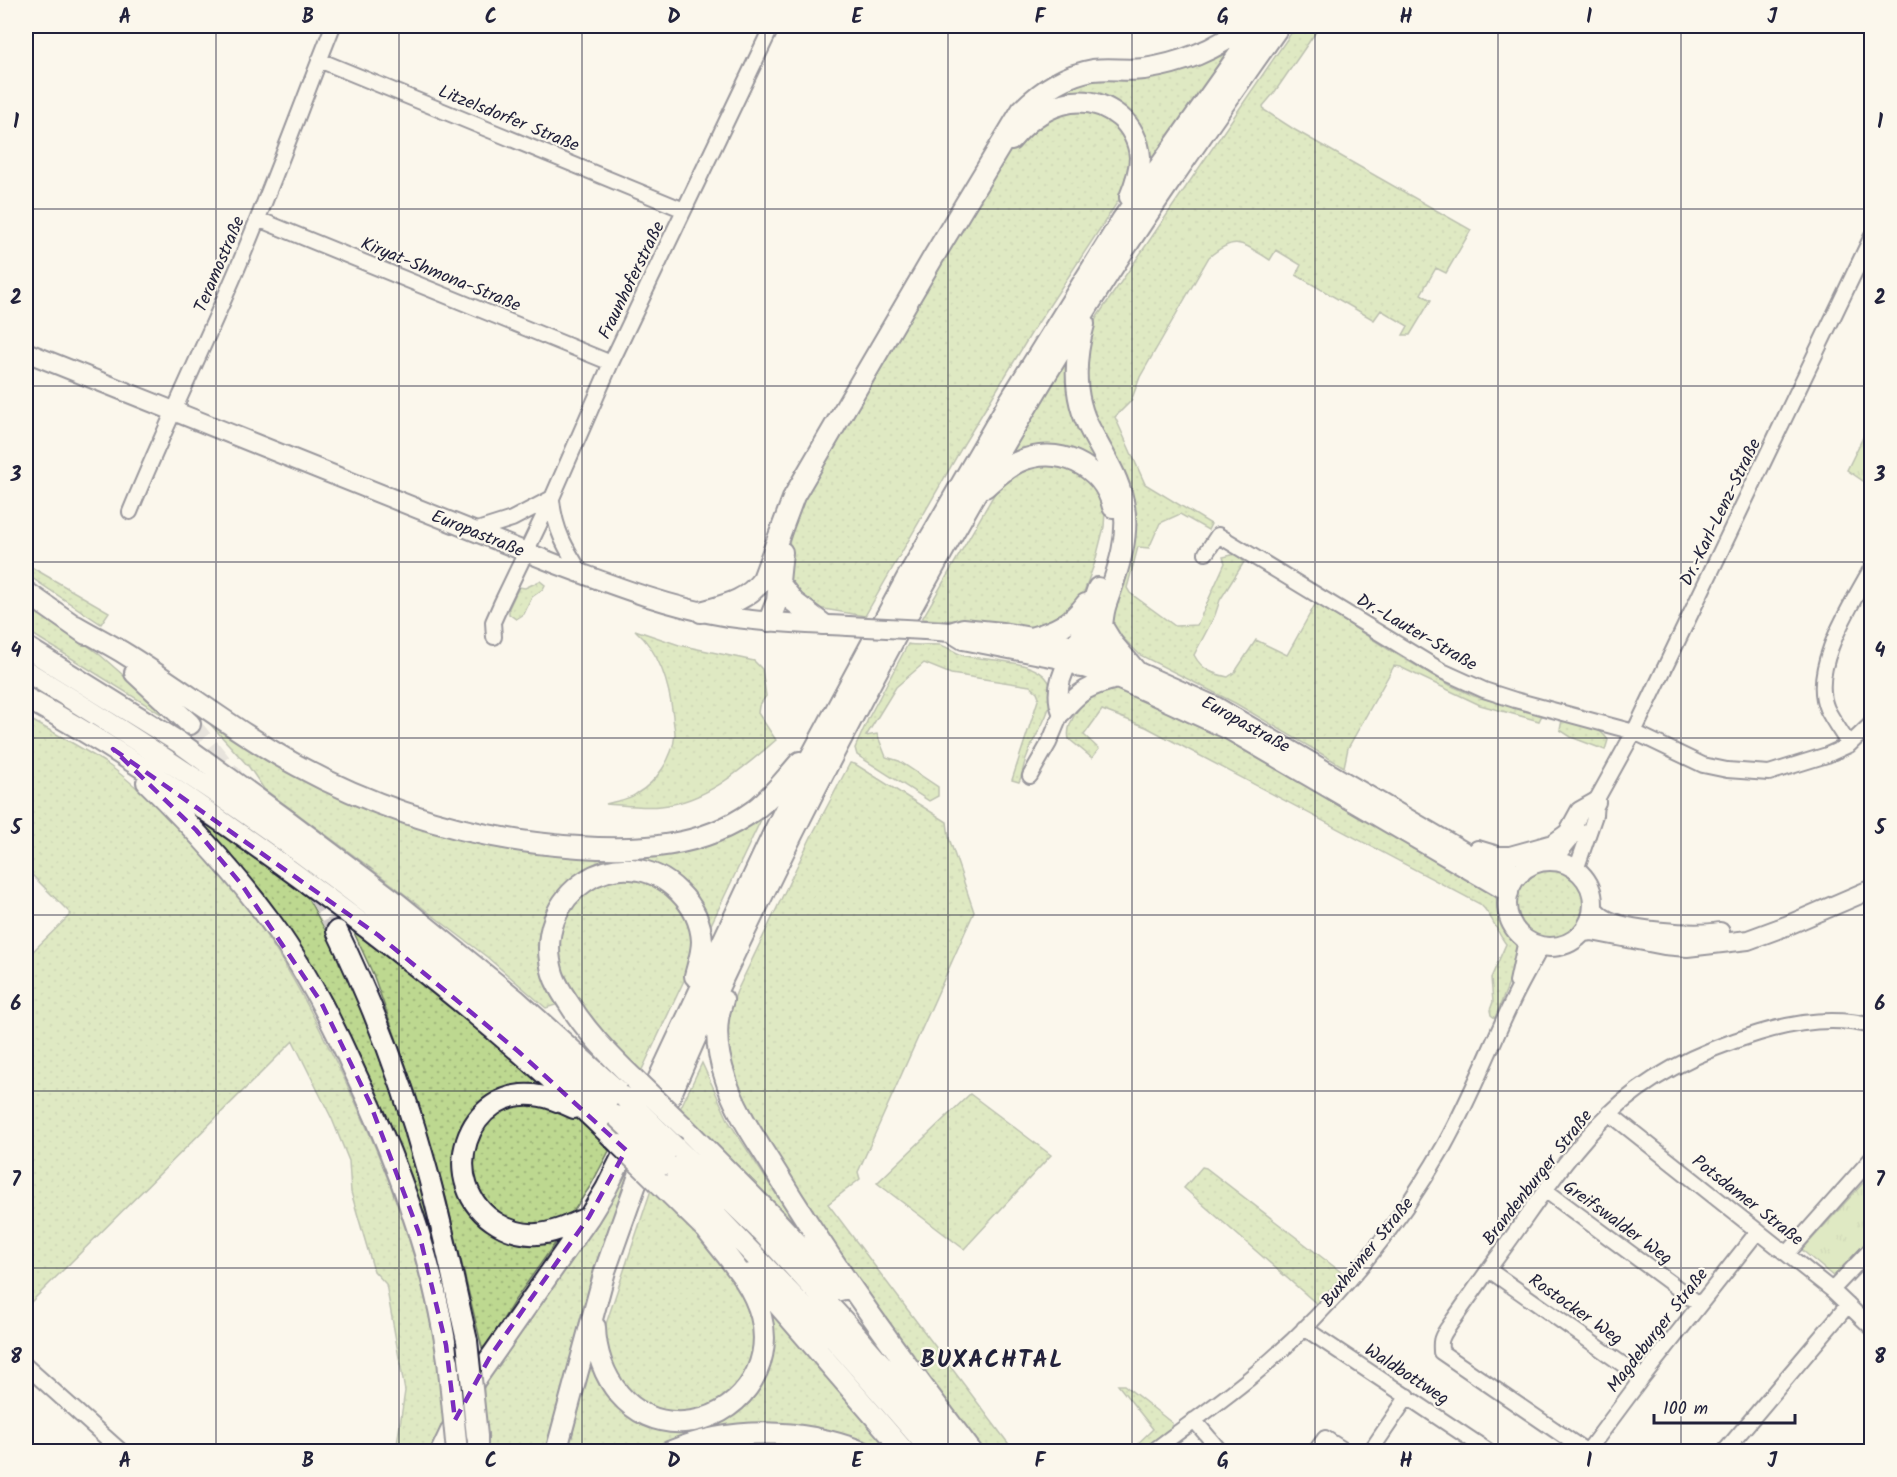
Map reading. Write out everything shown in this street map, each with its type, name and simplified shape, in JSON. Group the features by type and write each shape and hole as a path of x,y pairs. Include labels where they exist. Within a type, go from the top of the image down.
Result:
{"highway":[{"path":"770,621 777,601 774,577 781,528 794,496 1022,110 1039,93 1071,77 1093,70 1143,69 1168,64 1216,45 1244,26"},
{"path":"838,725 875,635 956,492 1122,220 1259,26"},
{"path":"441,1452 461,1406 486,1363 589,1217 619,1164 686,1016 810,766 838,725 1089,304 1148,214 1279,26"},
{"path":"701,612 744,599 774,577 789,525 805,489 1006,146 1039,114 1056,105 1072,101 1090,102 1108,107 1127,122 1136,138 1140,156 1135,185 1122,220"},
{"path":"1079,657 1096,645 1104,610 1119,566 1125,521 1123,501 1116,480 1083,416 1077,392 1076,358 1089,304"},
{"path":"972,499 1005,470 1036,456 1067,458 1090,470 1102,483 1110,496 1114,522 1109,554 1079,657"},
{"path":"774,577 794,602 823,624"},
{"path":"26,592 298,766 373,801 446,826 505,840 601,849 638,849 675,845 714,832 753,812 776,791 810,766"},
{"path":"1029,644 1065,626 1086,604 1093,603"},
{"path":"76,626 150,685 190,724"},
{"path":"1102,626 1113,644 1135,669"},
{"path":"26,647 180,743 288,821 398,904 515,999 624,1097 708,1232 736,1267 754,1297 761,1314 764,1335 762,1360 754,1380 736,1401 715,1415 699,1420 672,1421 645,1414 633,1407 607,1379 595,1347 596,1300"},
{"path":"26,671 176,765 314,862 510,1019 613,1125 761,1231 850,1328 957,1452"},
{"path":"26,698 113,749 234,830 378,934 589,1114"},
{"path":"113,749 196,830 243,885 290,950 316,993 370,1103 392,1155 419,1233 436,1300 448,1360 457,1452"},
{"path":"810,766 743,937 719,1011 716,1028 726,1080 740,1112 789,1193 882,1333 972,1452"},
{"path":"686,1016 701,954 702,939 698,921 686,899 661,878 638,870 614,870 594,876 562,901 550,931 549,955 553,976 584,1026 609,1055 771,1215 882,1333"},
{"path":"337,931 365,988 388,1048 426,1166 467,1341 477,1444"},
{"path":"556,1452 596,1300 618,1231 675,1083 743,937"},
{"path":"589,1217 543,1233 526,1234 509,1230 485,1216 474,1204 465,1185 462,1164 465,1144 473,1127 490,1108 522,1095 552,1098 613,1125"},
{"path":"667,1165 826,1330 932,1452"},
{"path":"708,1232 773,1299 905,1452"},
{"path":"669,1452 715,1437 758,1433 807,1436 863,1452"}],"main road":[{"name":"Europastraße","path":"26,352 582,574 701,612 749,620 950,632 963,628 1135,669 1215,706 1503,872 1521,873"},
{"path":"1029,644 1030,660 1048,672 1059,688"},
{"name":"Europastraße","path":"1079,657 1117,679 1229,730 1509,893"},
{"path":"1062,712 1057,700 1059,688 1079,657"},
{"path":"1062,712 1079,657"},
{"path":"1062,712 1079,693 1102,682 1117,679"},
{"path":"1440,837 1459,841 1479,851 1498,856 1522,854 1561,839 1568,833 1580,811 1596,802"},
{"path":"1552,862 1576,870 1591,891 1593,909 1590,921 1583,932 1569,943 1560,946 1534,943 1519,934 1508,911 1509,893 1521,873 1535,864 1552,862"},
{"path":"1583,932 1664,945 1710,945 1748,940 1872,889"},
{"path":"1593,909 1604,919 1612,922 1641,929 1678,933 1712,933 1813,914"}],"street":[{"name":"Teramostraße","path":"130,512 165,426 174,411 258,219 333,26"},
{"name":"Fraunhoferstraße","path":"494,637 493,622 496,613 552,498 611,363 772,26"},
{"name":"Litzelsdorfer Straße","path":"319,60 684,210"},
{"name":"Kiryat-Shmona-Straße","path":"258,219 611,363"},
{"name":"Dr.-Karl-Lenz-Straße","path":"1552,862 1577,833 1634,732 1872,236"},
{"path":"474,531 512,519 552,498 557,531 582,574"},
{"name":"Dr.-Lauter-Straße","path":"1206,553 1218,536 1442,671 1465,682 1515,700 1634,732"},
{"path":"1849,745 1826,708 1823,675 1833,640 1872,567"},
{"path":"1030,776 1049,743 1062,712"},
{"path":"1634,732 1703,765 1726,770 1769,773 1827,755 1849,745 1872,723"},
{"name":"Dr.-Karl-Lenz-Straße","path":"1576,870 1595,815 1596,802"},
{"name":"Buxheimer Straße","path":"1152,1452 1258,1371 1304,1328 1355,1272 1417,1190 1444,1146 1470,1095 1514,998 1534,943"},
{"name":"Brandenburger Straße","path":"1587,1452 1441,1352 1441,1340 1545,1190 1579,1146 1609,1113 1639,1089 1701,1054 1770,1030 1818,1021 1856,1021 1872,1026"},
{"name":"Potsdamer Straße","path":"1609,1113 1832,1290 1867,1324"},
{"path":"1787,1254 1872,1158"},
{"name":"Greifswalder Weg","path":"1545,1190 1699,1304"},
{"name":"Magdeburger Straße","path":"1587,1452 1699,1304 1758,1231"},
{"path":"1832,1290 1872,1248"},
{"name":"Rostocker Weg","path":"1489,1270 1642,1378"},
{"path":"1724,1452 1848,1305"},
{"name":"Waldbottweg","path":"1304,1328 1490,1452"},
{"path":"26,1366 122,1452"},
{"path":"1370,1452 1408,1396"},
{"path":"1194,1420 1221,1452"},
{"path":"1315,1452 1325,1438 1347,1452"}],"highlighted area":[{"path":"113,749 378,935 519,1052 626,1150 589,1217 491,1355 455,1420 446,1345 419,1233 370,1103 321,1002 242,885 196,830"}],"green space":[{"path":"1296,26 1320,26 1263,106 1264,110 1471,230 1446,273 1436,268 1421,294 1431,300 1410,335 1403,335 1408,326 1381,310 1374,320 1296,275 1301,265 1276,250 1270,260 1246,246 1233,243 1226,245 1209,257 1140,377 1131,401 1115,417 1145,484 1211,524 1208,530 1180,514 1160,523 1149,548 1138,547 1127,588 1130,593 1175,626 1197,625 1225,563 1223,557 1236,554 1244,562 1220,600 1215,615 1194,655 1204,668 1228,677 1235,672 1256,640 1287,655 1316,603 1450,685 1474,696 1542,715 1539,721 1480,705 1394,666 1348,748 1344,767 1235,703 1140,655 1122,637 1118,639 1111,625 1127,558 1106,448 1080,381 1092,327 1097,317"},
{"path":"1226,45 1230,49 1148,166 1122,111 1031,108 1055,88"},
{"path":"1071,107 1109,114 1131,140 1132,180 1032,332 965,442 865,616 812,607 802,601 785,578 787,552 793,528 810,485 1005,154 1021,136"},
{"path":"1070,354 1109,479 1087,464 1002,466"},
{"path":"1871,421 1872,484 1869,485 1847,470"},
{"path":"1052,460 1091,478 1105,511 1104,527 1095,562 1074,613 1034,630 965,621 922,619 1003,479 1015,469"},
{"path":"26,564 109,612 101,624 26,574"},
{"path":"540,581 545,585 532,597 524,614 516,619 509,614 509,608 519,587 525,588"},
{"path":"26,601 99,654 163,710 161,714 26,630"},
{"path":"635,630 679,645 754,661 762,669 766,696 759,706 758,713 776,740 723,782 694,798 654,807 606,804 633,796 651,783 663,768 674,743 673,716 662,669 651,648"},
{"path":"908,644 940,645 965,656 1027,666 1038,671 1047,679 1051,688 1050,705 1030,748 1019,782 1012,780 1039,697 1037,692 1030,686 951,674 924,663 896,687 866,736 877,734 886,757 899,761 938,787 938,796 929,801 857,755 855,748 869,717"},
{"path":"1118,688 1224,737 1493,890 1502,923 1520,956 1495,1018 1491,1015 1490,1010 1493,1002 1491,978 1506,944 1480,904 1146,727 1102,710 1084,735 1099,749 1092,758 1069,739 1070,726 1077,711 1093,694 1103,689"},
{"path":"202,715 385,812 640,856 674,853 698,846 767,807 708,931 703,914 627,863 554,902 559,1004 546,1008 487,957 264,789 249,767"},
{"path":"26,717 104,762 135,786 167,817 241,900 300,991 369,1133 408,1236 427,1308 442,1387 445,1420 433,1451 396,1451 405,1391 386,1284 374,1271 351,1192 349,1161 332,1119 293,1041 26,1307 26,958 71,914 26,869"},
{"path":"1562,720 1594,727 1608,740 1605,750 1571,737 1560,730"},
{"path":"850,763 947,822 949,838 974,912 858,1172 860,1179 828,1204 1014,1451 983,1451 889,1326 807,1206 753,1120 734,1081 725,1048 726,1020 737,991 811,837"},
{"path":"178,798 302,887 338,954 372,1033 410,1140 432,1220 434,1246 380,1101 332,999 290,930 250,878"},
{"path":"1543,867 1557,867 1571,873 1581,883 1587,897 1587,911 1581,925 1571,935 1557,941 1543,941 1529,935 1519,925 1513,911 1513,897 1519,883 1529,873"},
{"path":"640,877 668,889 690,917 696,955 639,1076 572,1001 563,983 557,931 579,894 605,880"},
{"path":"350,924 390,954 547,1088 466,1127 478,1218 561,1235 515,1300 483,1352 446,1198 415,1091 373,974"},
{"path":"702,1063 729,1122 795,1223 680,1109"},
{"path":"970,1094 1051,1155 964,1249 877,1183"},
{"path":"529,1100 577,1116 596,1134 609,1151 575,1209 569,1215 537,1228 504,1221 473,1189 472,1141 495,1112"},
{"path":"626,1167 632,1174 550,1451 487,1451 483,1378"},
{"path":"1202,1167 1345,1275 1318,1305 1184,1188"},
{"path":"1864,1182 1871,1189 1871,1237 1834,1277 1802,1250"},
{"path":"651,1190 679,1213 709,1244 745,1292 759,1343 748,1378 706,1412 670,1416 641,1406 609,1370 604,1330"},
{"path":"764,1304 899,1451 876,1451 845,1439 667,1446 654,1451 568,1452 592,1355 647,1423 747,1399"},
{"path":"1118,1385 1124,1385 1172,1423 1171,1429 1141,1451 1130,1451 1153,1429"},
{"path":"749,1439 845,1452 685,1452"}],"tunnel":[{"path":"190,724 234,778"},
{"path":"282,842 325,906 337,931"}],"district":[{"name":"BUXACHTAL","path":"992,1359"}]}
